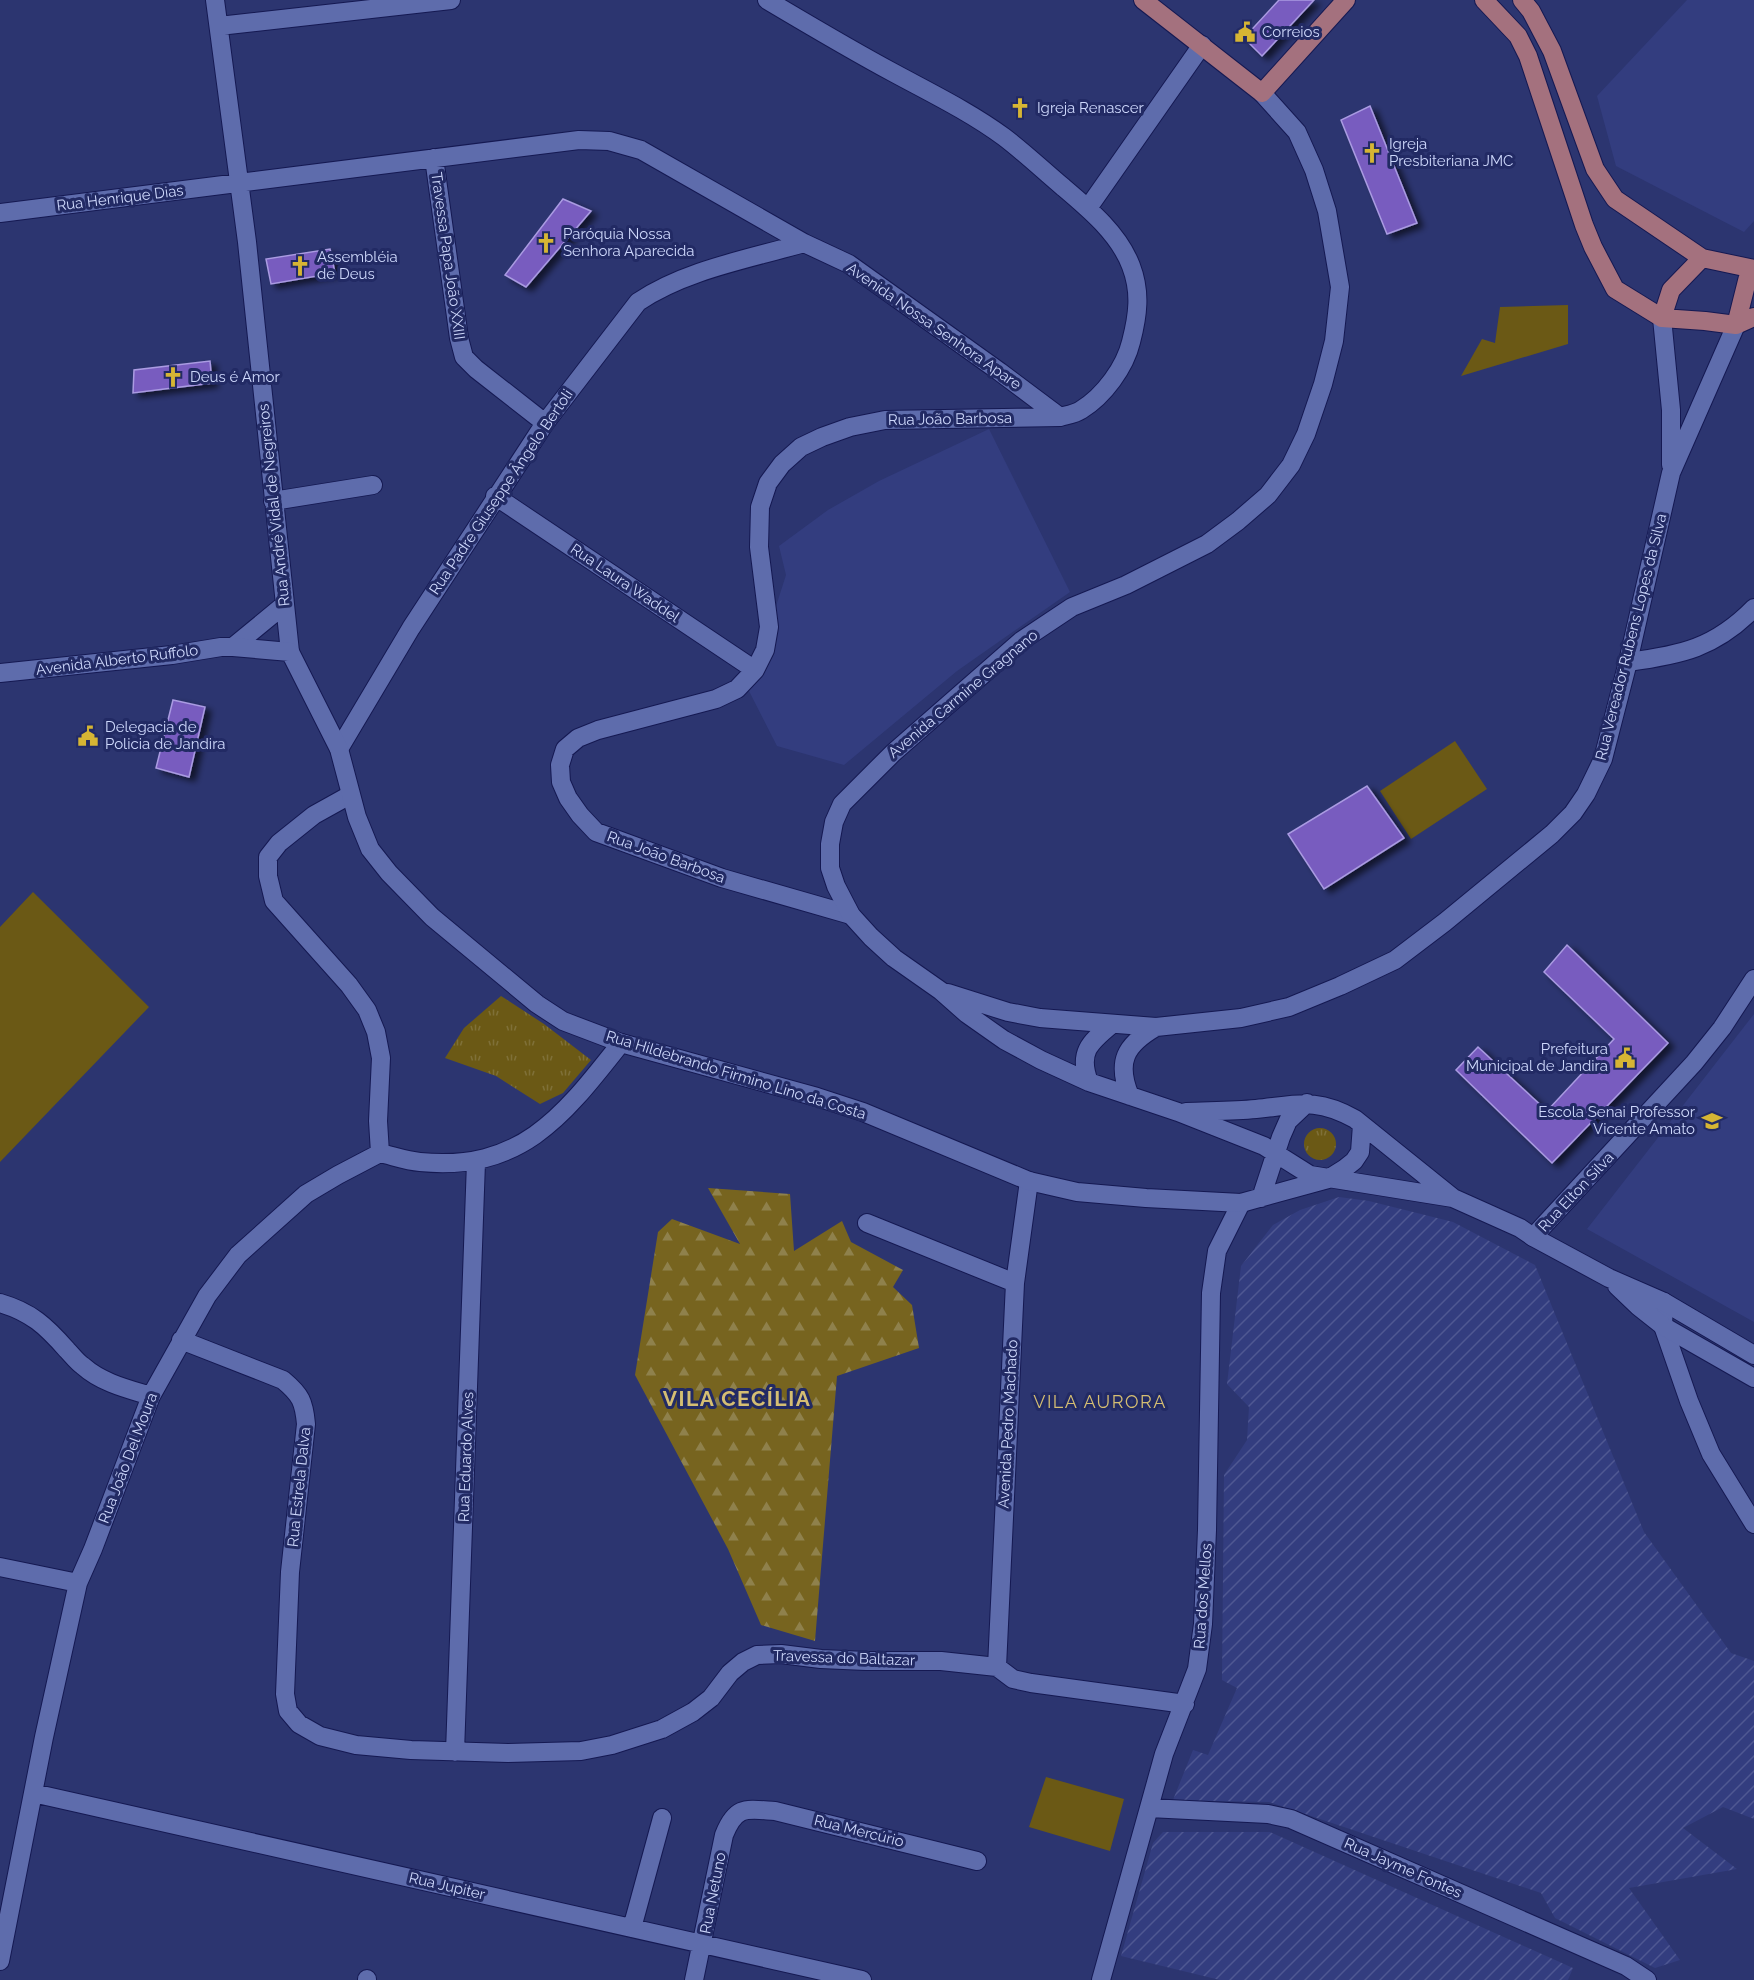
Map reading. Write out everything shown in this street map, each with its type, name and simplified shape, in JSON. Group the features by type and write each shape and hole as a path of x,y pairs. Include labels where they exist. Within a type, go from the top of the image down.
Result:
{"main road":[{"name":"Avenida Carmine Gragnano","path":"1143,0 1262,93"},
{"path":"1262,93 1346,0"},
{"path":"1484,0 1518,36 1528,56 1584,225 1615,289 1662,318 1737,325 1754,317"},
{"name":"Rua Vereador Rubens Lopes da Silva","path":"1522,0 1531,10 1552,51 1595,169 1615,199 1702,258 1752,269 1737,325"},
{"name":"Rua Vereador Rubens Lopes da Silva","path":"1662,318 1671,290 1702,258"}],"street":[{"name":"Rua André Vidal de Negreiros","path":"215,0 240,183 290,652 339,749"},
{"path":"219,26 451,0"},
{"name":"Rua João Barbosa","path":"767,0 1004,137 1088,208 1121,245 1137,287 1139,308 1130,349 1121,367 1108,386 1094,401 1080,411 1060,417 885,420 850,427 801,447 768,483 760,507 759,547 770,627 765,650 755,670 737,689 716,699 598,730 578,738 566,749 560,765 561,782 568,798 580,815 596,831 722,878 851,915"},
{"path":"1088,208 1202,45"},
{"name":"Avenida Carmine Gragnano","path":"1262,93 1297,132 1314,170 1327,212 1340,287 1334,341 1323,384 1306,434 1291,465 1268,495 1207,544 1126,585 1072,607 1022,641 893,753 842,804 834,822 830,844 830,868 836,886 851,915 871,937 894,958 1004,1040 1089,1082 1178,1112 1275,1152 1310,1175 1453,1198"},
{"name":"Avenida Nossa Senhora Apare","path":"434,158 579,140 609,141 641,150 804,243 849,264 1060,417"},
{"path":"240,183 434,158"},
{"name":"Travessa Papa João XXIII","path":"434,158 459,338 464,357 545,423"},
{"name":"Rua Henrique Dias","path":"0,213 240,183"},
{"name":"Rua Padre Giuseppe Ângelo Bertoli","path":"339,749 411,628 495,496 545,423 638,302 656,290 692,275 804,243"},
{"name":"Rua Vereador Rubens Lopes da Silva","path":"1662,318 1671,410 1671,472"},
{"name":"Rua Vereador Rubens Lopes da Silva","path":"941,991 1008,1012 1111,1025 1156,1027 1241,1018 1289,1007 1395,960 1552,834 1573,813 1586,795 1603,759 1628,662 1671,472 1737,325"},
{"path":"273,501 373,485"},
{"name":"Rua Laura Waddel","path":"495,496 755,670"},
{"path":"233,646 284,605"},
{"path":"1628,662 1668,657 1698,648 1726,632 1754,608"},
{"name":"Avenida Alberto Ruffolo","path":"0,673 233,646 290,652"},
{"name":"Rua Hildebrando Firmino Lino da Costa","path":"339,749 357,818 370,849 389,873 432,917 537,1004 563,1021 621,1043 817,1097 863,1113 1029,1181 1077,1192 1241,1203 1328,1179"},
{"path":"350,795 314,815 279,843 268,857 268,876 274,901 349,985 367,1010 376,1032 381,1058 378,1121 380,1153 418,1162 450,1164 477,1162 528,1141 568,1106 621,1043"},
{"name":"Rua Elton Silva","path":"1533,1237 1694,1063 1722,1029 1754,979"},
{"path":"1089,1082 1083,1065 1087,1051 1097,1037 1111,1025"},
{"path":"1130,1096 1124,1082 1123,1060 1129,1049 1147,1032 1156,1027"},
{"path":"1261,1198 1275,1152 1288,1121 1307,1103"},
{"name":"Avenida Carmine Gragnano","path":"1178,1112 1256,1109 1307,1103 1337,1110 1362,1125 1453,1198 1520,1228 1609,1278 1664,1302 1754,1355"},
{"path":"1328,1179 1354,1161 1360,1152 1362,1125"},
{"name":"Rua João Del Moura","path":"0,1961 33,1792 78,1583 151,1396 207,1296 232,1263 272,1223 306,1194 380,1153"},
{"name":"Rua Eduardo Alves","path":"455,1752 477,1162"},
{"name":"Avenida Pedro Machado","path":"997,1667 1015,1283 1029,1181"},
{"name":"Rua dos Mellos","path":"1101,1980 1164,1754 1197,1669 1203,1624 1208,1530 1211,1293 1217,1251 1241,1203"},
{"path":"867,1222 1015,1283"},
{"name":"Avenida Carmine Gragnano","path":"1609,1278 1663,1326 1754,1378"},
{"path":"1664,1302 1663,1326 1689,1401 1711,1454 1754,1524"},
{"path":"0,1303 15,1308 43,1324 83,1367 99,1377 151,1396"},
{"name":"Rua Estrela Dalva","path":"181,1340 282,1380 296,1391 304,1405 306,1424 290,1572 285,1694 288,1711"},
{"path":"0,1567 78,1583"},
{"name":"Travessa do Baltazar","path":"288,1711 300,1724 320,1736 356,1745 455,1752 581,1751 622,1742 662,1729 693,1712 711,1698 743,1662 757,1655 781,1654 866,1661 941,1661 997,1667 1013,1679 1031,1683 1185,1704"},
{"name":"Rua Jupiter","path":"33,1792 862,1980"},
{"name":"Rua Jayme Fontes","path":"1149,1808 1268,1814 1291,1819 1626,1966 1646,1979"},
{"name":"Rua Mercúrio","path":"741,1811 775,1810 977,1860"},
{"name":"Rua Netuno","path":"694,1980 724,1835 731,1819 741,1811"},
{"path":"632,1928 662,1818"}],"shaded area":[{"path":"1687,0 1754,0 1754,221 1744,232 1616,166 1597,96"},
{"path":"989,429 1070,592 957,671 844,765 777,746 749,691 786,575 779,546 828,510 879,481"},
{"name":"Escola Senai Professor Vicente Amato","path":"1754,1014 1754,1322 1587,1229"},
{"path":"1339,1197 1369,1201 1453,1222 1535,1265 1644,1532 1731,1653 1754,1661 1754,1819 1723,1807 1683,1828 1737,1869 1629,1888 1680,1960 1655,1968 1555,1918 1541,1893 1269,1802 1173,1800 1193,1750 1208,1755 1237,1688 1222,1680 1224,1475 1247,1440 1249,1407 1227,1384 1241,1266 1273,1225 1300,1210"},
{"path":"1163,1832 1270,1832 1573,1968 1568,1980 1220,1980 1121,1956 1153,1843"}],"green space":[{"path":"1568,305 1568,344 1461,376 1482,339 1495,343 1500,307"},
{"path":"1455,741 1487,789 1411,839 1380,791"},
{"path":"33,892 149,1007 0,1162 0,927"},
{"path":"501,996 544,1024 591,1060 563,1093 540,1104 496,1076 445,1058 464,1028"},
{"path":"1320,1128 1332,1132 1336,1144 1332,1156 1320,1160 1308,1156 1304,1144 1308,1132"},
{"path":"708,1188 790,1194 794,1251 842,1221 851,1242 903,1270 893,1287 912,1305 919,1348 837,1376 815,1641 761,1625 728,1549 635,1375 658,1232 672,1219 740,1244"},
{"path":"1046,1777 1124,1799 1110,1851 1029,1827"}],"building":[{"path":"1279,0 1314,0 1262,56 1244,38"},
{"name":"Igreja Presbiteriana JMC","path":"1370,106 1417,223 1387,234 1341,120"},
{"name":"Paróquia Nossa Senhora Aparecida","path":"563,199 591,211 526,287 505,275"},
{"name":"Assembléia de Deus","path":"330,249 335,273 271,284 266,259"},
{"name":"Deus é Amor","path":"210,361 212,383 133,393 134,370"},
{"path":"173,700 205,707 189,777 156,768"},
{"path":"1367,786 1404,838 1324,889 1288,834"},
{"name":"Prefeitura Municipal de Jandira","path":"1567,945 1668,1043 1552,1163 1456,1070 1478,1047 1547,1111 1614,1039 1544,972"}],"place":[{"name":"Correios","path":"1245,32"},
{"name":"Igreja Renascer","path":"1020,108"},
{"name":"Igreja Presbiteriana JMC","path":"1372,153"},
{"name":"Paróquia Nossa Senhora Aparecida","path":"546,243"},
{"name":"Assembléia de Deus","path":"300,266"},
{"name":"Deus é Amor","path":"173,377"},
{"name":"Delegacia de Policia de Jandira","path":"88,736"},
{"name":"Prefeitura Municipal de Jandira","path":"1625,1058"},
{"name":"Escola Senai Professor Vicente Amato","path":"1712,1121"}],"district":[{"name":"VILA CECÍLIA","path":"737,1399"},
{"name":"VILA AURORA","path":"1100,1402"}]}
